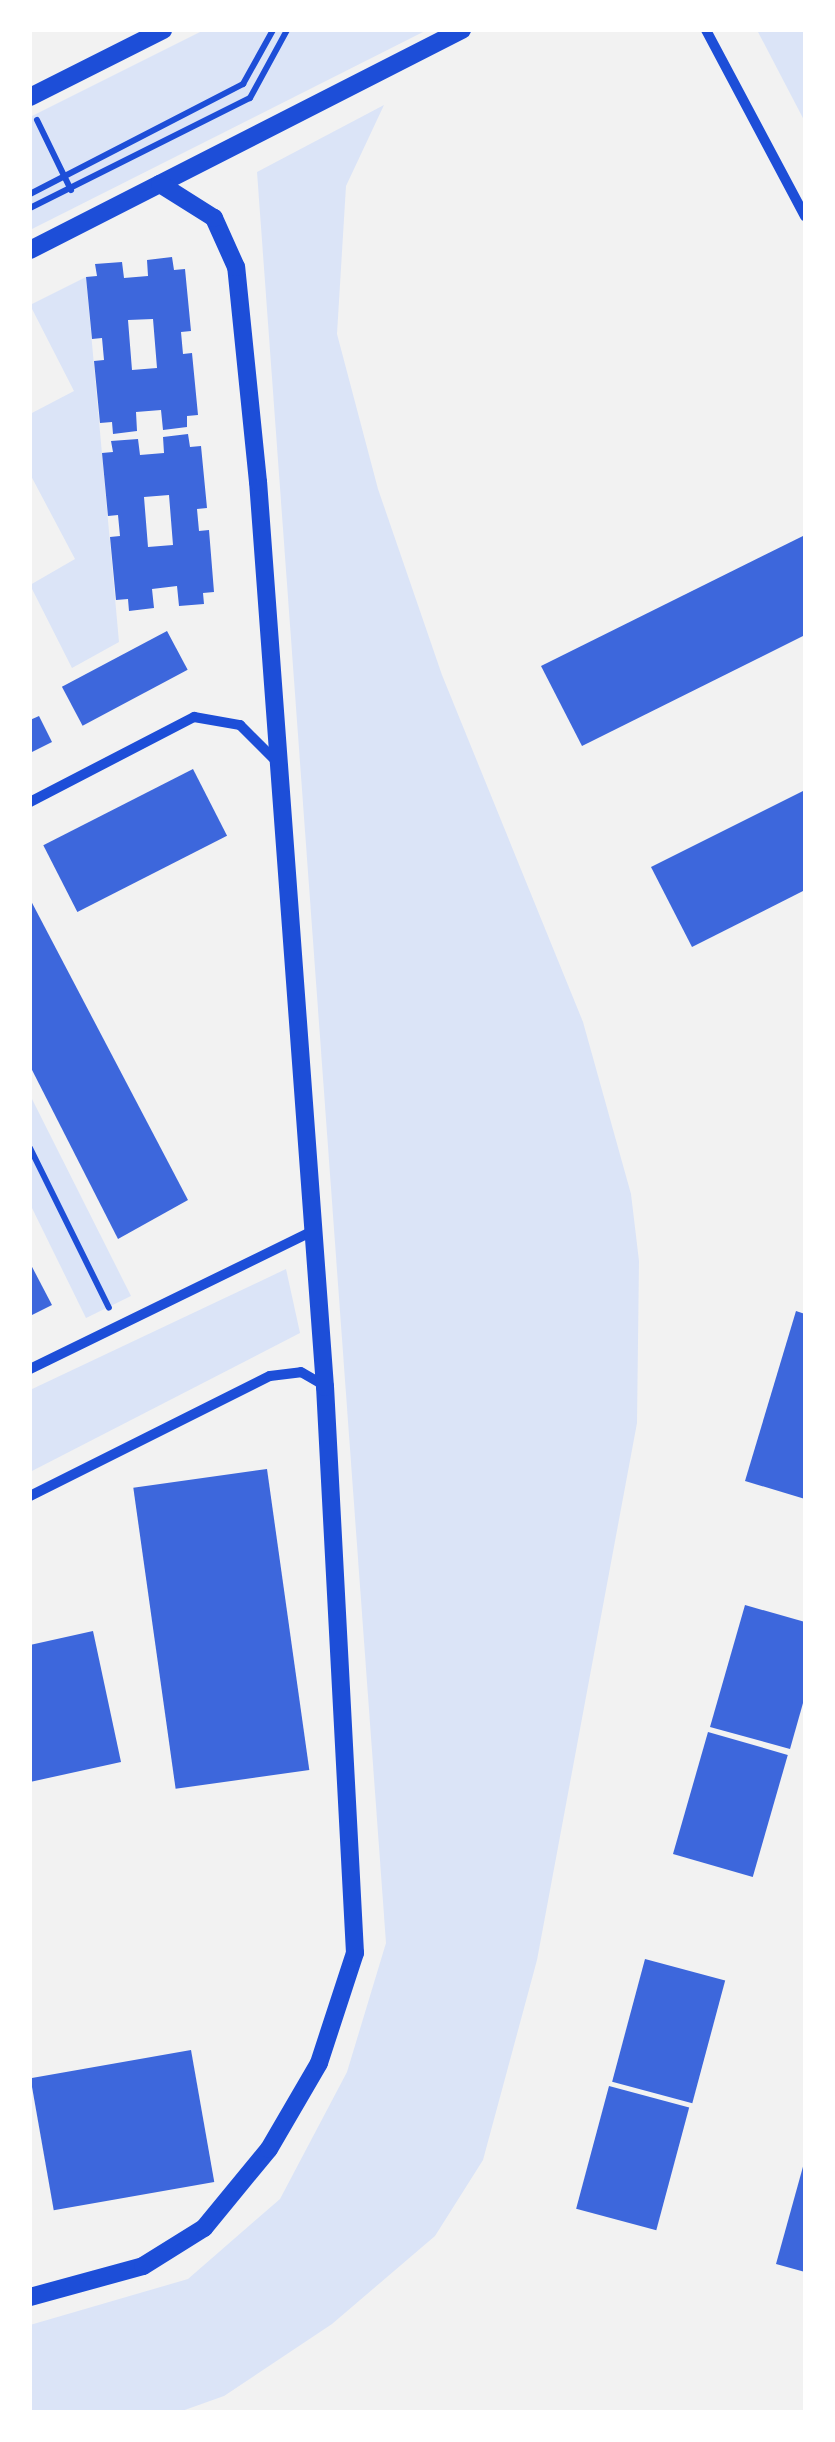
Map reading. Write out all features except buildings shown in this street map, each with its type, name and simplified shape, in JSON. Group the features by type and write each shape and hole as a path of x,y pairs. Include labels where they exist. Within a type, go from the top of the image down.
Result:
{"street":[{"path":"30,97 163,30"},
{"path":"30,250 462,30"},
{"path":"706,30 805,216"},
{"path":"30,2297 143,2266 204,2228 269,2149 319,2063 355,1953 324,1386 308,1233 280,768 236,267 214,218 160,184"},
{"path":"30,802 206,717 240,724 264,742 280,768"},
{"path":"30,1369 308,1233"},
{"path":"30,1496 270,1376 301,1372 324,1386"}],"path":[{"path":"30,194 243,84 272,30"},
{"path":"30,208 250,98 287,30"},
{"path":"30,106 88,222"},
{"path":"30,1148 112,1313"}],"shaded area":[{"path":"204,30 427,30 30,230 30,117"},
{"path":"757,30 805,30 805,122"},
{"path":"384,105 346,186 337,334 378,489 442,675 583,1022 631,1194 639,1261 637,1423 537,1960 483,2160 435,2236 332,2324 224,2396 179,2412 30,2412 30,2325 188,2279 280,2199 347,2072 386,1943 257,172"},
{"path":"86,277 119,642 72,668 30,585 75,559 30,474 30,414 74,391 30,305"},
{"path":"30,1095 131,1296 86,1318 30,1204"},
{"path":"286,1269 300,1333 30,1472 30,1390"}]}
